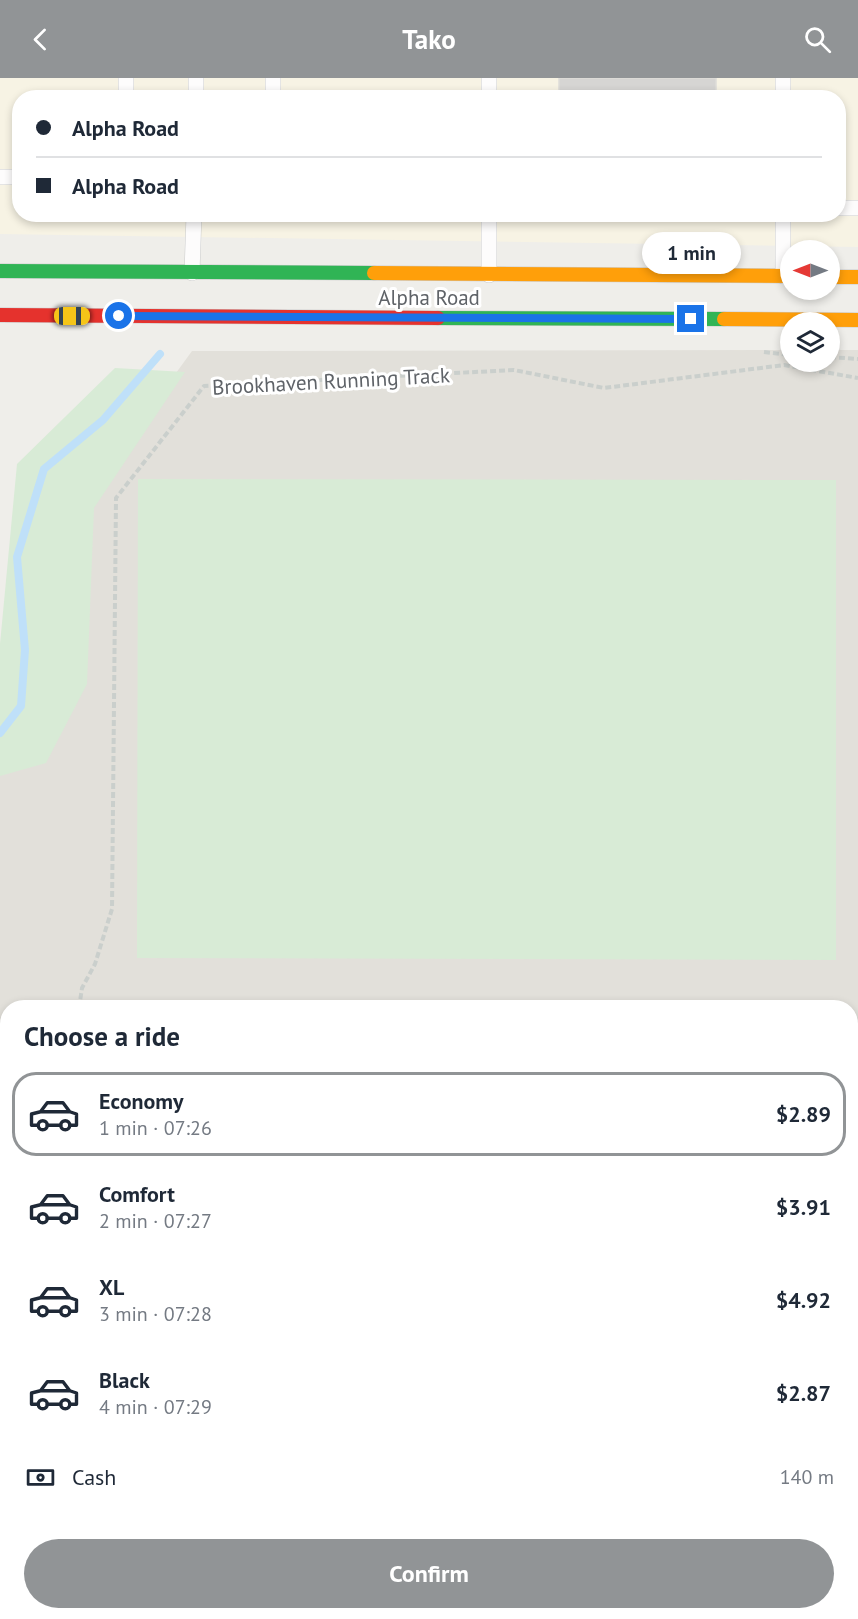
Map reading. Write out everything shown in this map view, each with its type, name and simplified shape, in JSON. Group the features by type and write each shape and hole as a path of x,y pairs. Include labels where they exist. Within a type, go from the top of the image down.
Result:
{"street":[{"name":"Alpha Road","path":"0,271 780,276"},
{"path":"840,276 858,277"},
{"name":"Alpha Road","path":"0,315 858,320"}],"lane":[{"path":"192,273 194,222"},
{"path":"489,222 489,275"},
{"path":"784,222 785,240"}],"path":[{"path":"840,358 858,359"},
{"name":"Brookhaven Running Track","path":"80,1000 82,988 95,964 112,909 116,498 204,386 514,370 604,388 784,365 858,378"}],"shaded area":[{"path":"0,78 858,78 858,247 840,247 840,240 780,240 780,246 0,234"},
{"path":"780,350 780,372 840,372 840,350 858,350 858,1000 0,1000 0,770 80,505 192,351"}],"green space":[{"path":"115,368 185,372 94,508 87,684 46,763 0,776 0,644 17,464"},
{"path":"138,479 836,480 836,960 137,958"}],"building":[{"path":"559,78 716,78 716,90 559,90"}],"waterway":[{"path":"0,733 21,706 25,650 17,557 44,469 103,420 160,354"}],"traffic: fast":[{"path":"0,271 374,273"},
{"path":"438,318 724,319"}],"traffic: slow":[{"path":"374,273 780,276"},
{"path":"840,277 858,277"},
{"path":"724,319 858,320"}],"traffic: jam":[{"path":"0,315 438,318"}],"route":[{"path":"119,316 691,319"}]}
